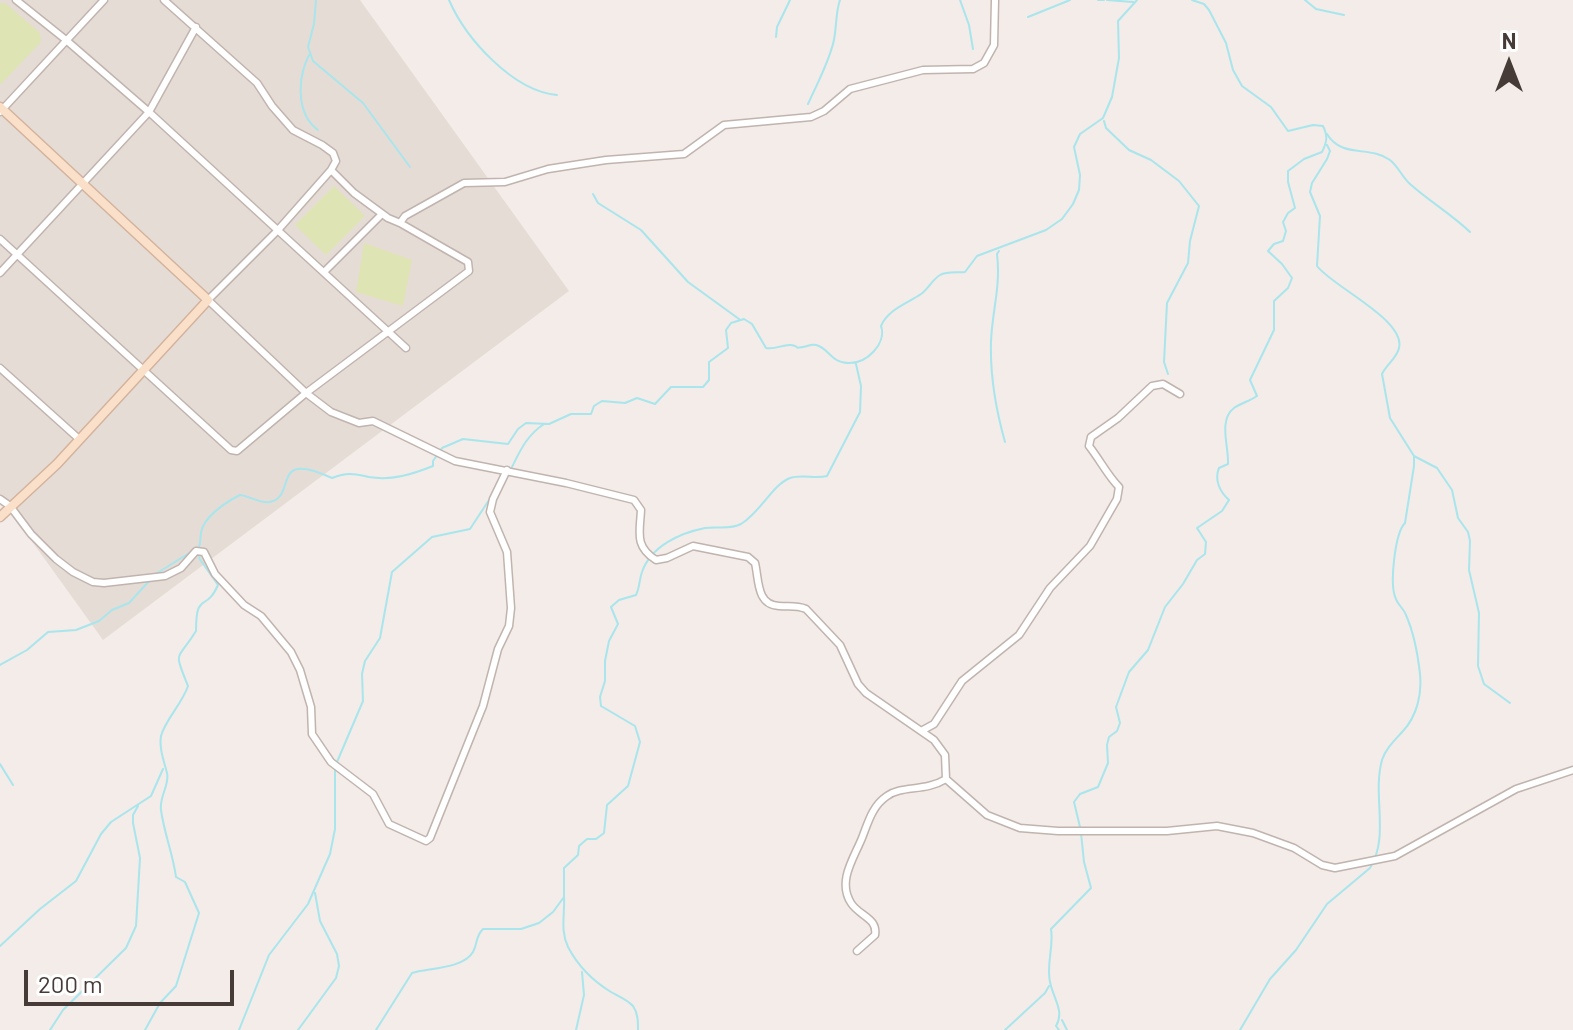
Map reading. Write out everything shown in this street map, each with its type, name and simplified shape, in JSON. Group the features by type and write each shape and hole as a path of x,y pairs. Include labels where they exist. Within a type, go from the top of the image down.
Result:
{"street":[{"path":"16,0 149,112 406,348"},
{"path":"104,0 1,109 306,393 341,418 359,423 373,421 455,461 634,500 641,510 638,541 645,552 656,560 693,546 748,557 755,563 759,589 764,599 774,606 806,609 840,645 858,684 866,693 923,730 945,755 946,779 987,815 1020,828 1137,832 1217,826 1253,833 1335,868 1395,856 1516,789 1573,770"},
{"path":"0,517 79,439 208,300 278,230 336,161 333,153 293,130 257,83 164,0"},
{"path":"400,223 405,216 464,183 505,182 548,169 606,160 684,154 724,125 811,117 824,111 850,89 923,70 973,69 984,63 994,45 995,0"},
{"path":"0,273 149,112 196,27"},
{"path":"0,239 234,451 240,451 306,393 469,271 470,266 382,214 331,170"},
{"path":"324,272 382,214"},
{"path":"0,368 79,439"},
{"path":"923,730 934,724 962,681 1019,635 1044,595 1101,530 1119,489 1090,448 1091,437 1152,386 1163,384 1180,394"},
{"path":"0,499 10,506 46,550 73,572 93,582 165,576 181,568 196,551 206,553 215,574 244,605 261,616 291,652 311,707 312,734 331,762 373,794 389,824 426,841 430,838 457,772 491,682 498,649 509,626 511,608 507,552 490,512 507,470"},
{"path":"857,951 875,935 876,928 849,900 846,881 852,857 870,816 890,794 926,788 946,779"}],"shaded area":[{"path":"0,0 360,0 569,291 103,640 0,497"}],"green space":[{"path":"0,3 5,3 40,33 41,42 0,85"},
{"path":"334,186 365,216 326,255 295,225"},
{"path":"364,243 412,260 403,306 356,292"}],"waterway":[{"path":"316,0 308,47 313,61 363,103 410,167"},
{"path":"449,0 467,31 493,61 524,84 557,95"},
{"path":"776,37 777,27 790,0"},
{"path":"808,104 831,52 840,0"},
{"path":"960,0 973,49"},
{"path":"1028,17 1070,0"},
{"path":"1098,0 1104,0"},
{"path":"1107,0 1133,2"},
{"path":"154,575 199,547 203,527 222,506 240,495 270,502 283,492 292,471 312,470 332,478 351,474 378,478 402,476 433,466 442,448 463,439 508,444 526,423 549,424 571,414 591,414 594,406 602,401 625,403 637,398 655,404 671,387 703,387 709,380 709,362 728,348 726,330 731,323 744,319 752,324 766,348 816,345 842,362 862,360 878,345 881,326 888,315 921,294 940,275 965,272 977,256 1046,230 1062,219 1079,190 1080,175 1074,147 1080,134 1103,118 1112,97 1119,58 1118,21 1137,0"},
{"path":"1080,827 1074,802 1080,794 1098,787 1108,763 1109,737 1117,731 1120,723 1116,707 1129,672 1148,650 1165,607 1197,560 1205,554 1206,542 1197,528 1222,511 1229,500 1221,490 1217,477 1219,468 1228,464 1226,419 1234,408 1257,396 1250,380 1274,330 1274,301 1288,288 1292,278 1268,251 1274,244 1283,241 1286,231 1283,222 1295,208 1288,171 1304,159 1322,152 1326,139 1323,126 1313,125 1288,131 1271,107 1242,86 1233,70 1226,43 1209,10 1204,4 1192,0"},
{"path":"1305,0 1316,9 1344,15"},
{"path":"309,55 301,84 302,105 318,130"},
{"path":"1104,121 1106,128 1129,150 1151,160 1179,181 1199,206 1188,263 1167,303 1164,362 1168,374"},
{"path":"1327,134 1340,146 1374,153 1390,160 1410,184 1470,232"},
{"path":"1240,1030 1270,979 1296,950 1327,904 1370,868 1379,843 1379,774 1382,760 1412,719 1420,689 1413,636 1396,599 1393,583 1396,548 1405,523 1414,466 1414,456 1390,418 1382,374 1398,352 1398,337 1380,315 1317,266 1320,216 1310,192 1330,151 1327,145"},
{"path":"593,194 598,203 641,230 688,282 739,319"},
{"path":"999,251 991,354 994,392 1005,442"},
{"path":"376,1030 412,973 462,962 473,952 483,929 521,929 539,923 553,912 564,897 564,868 578,855 579,846 587,839 596,839 604,833 607,805 628,786 640,742 635,726 601,706 609,641 618,624 611,607 619,600 636,595 646,563 659,548 676,537 695,530 741,524 784,481 799,476 827,476 860,412 861,386 856,364"},
{"path":"511,469 528,439 544,424"},
{"path":"1414,456 1437,468 1452,490 1458,518 1470,541 1469,570 1479,613 1478,666 1484,684 1510,703"},
{"path":"337,762 363,701 362,674 365,661 380,638 392,572 432,537 470,529 491,497"},
{"path":"145,1030 160,1003 176,986 199,913 185,882 176,877 164,827 161,805 168,777 161,736 188,686 179,656 196,631 200,606 218,585 199,558 200,555"},
{"path":"0,665 27,650 48,632 76,630 99,621 112,610 129,603 150,580"},
{"path":"0,764 13,785"},
{"path":"239,1030 269,955 308,904 330,854 335,829 335,768"},
{"path":"0,946 76,881 101,834 111,822 151,796 163,769"},
{"path":"50,1030 63,1010 126,948 136,926 140,858 133,815 138,806"},
{"path":"1059,1030 1056,1026 1059,1010 1049,975 1051,929 1091,888 1081,833"},
{"path":"298,1030 336,978 339,966 337,954 320,921 315,893"},
{"path":"564,897 563,928 568,947 592,978 633,1006 638,1030"},
{"path":"576,1030 584,995 582,972"},
{"path":"1005,1030 1049,986"},
{"path":"1062,1020 1067,1030"}]}
